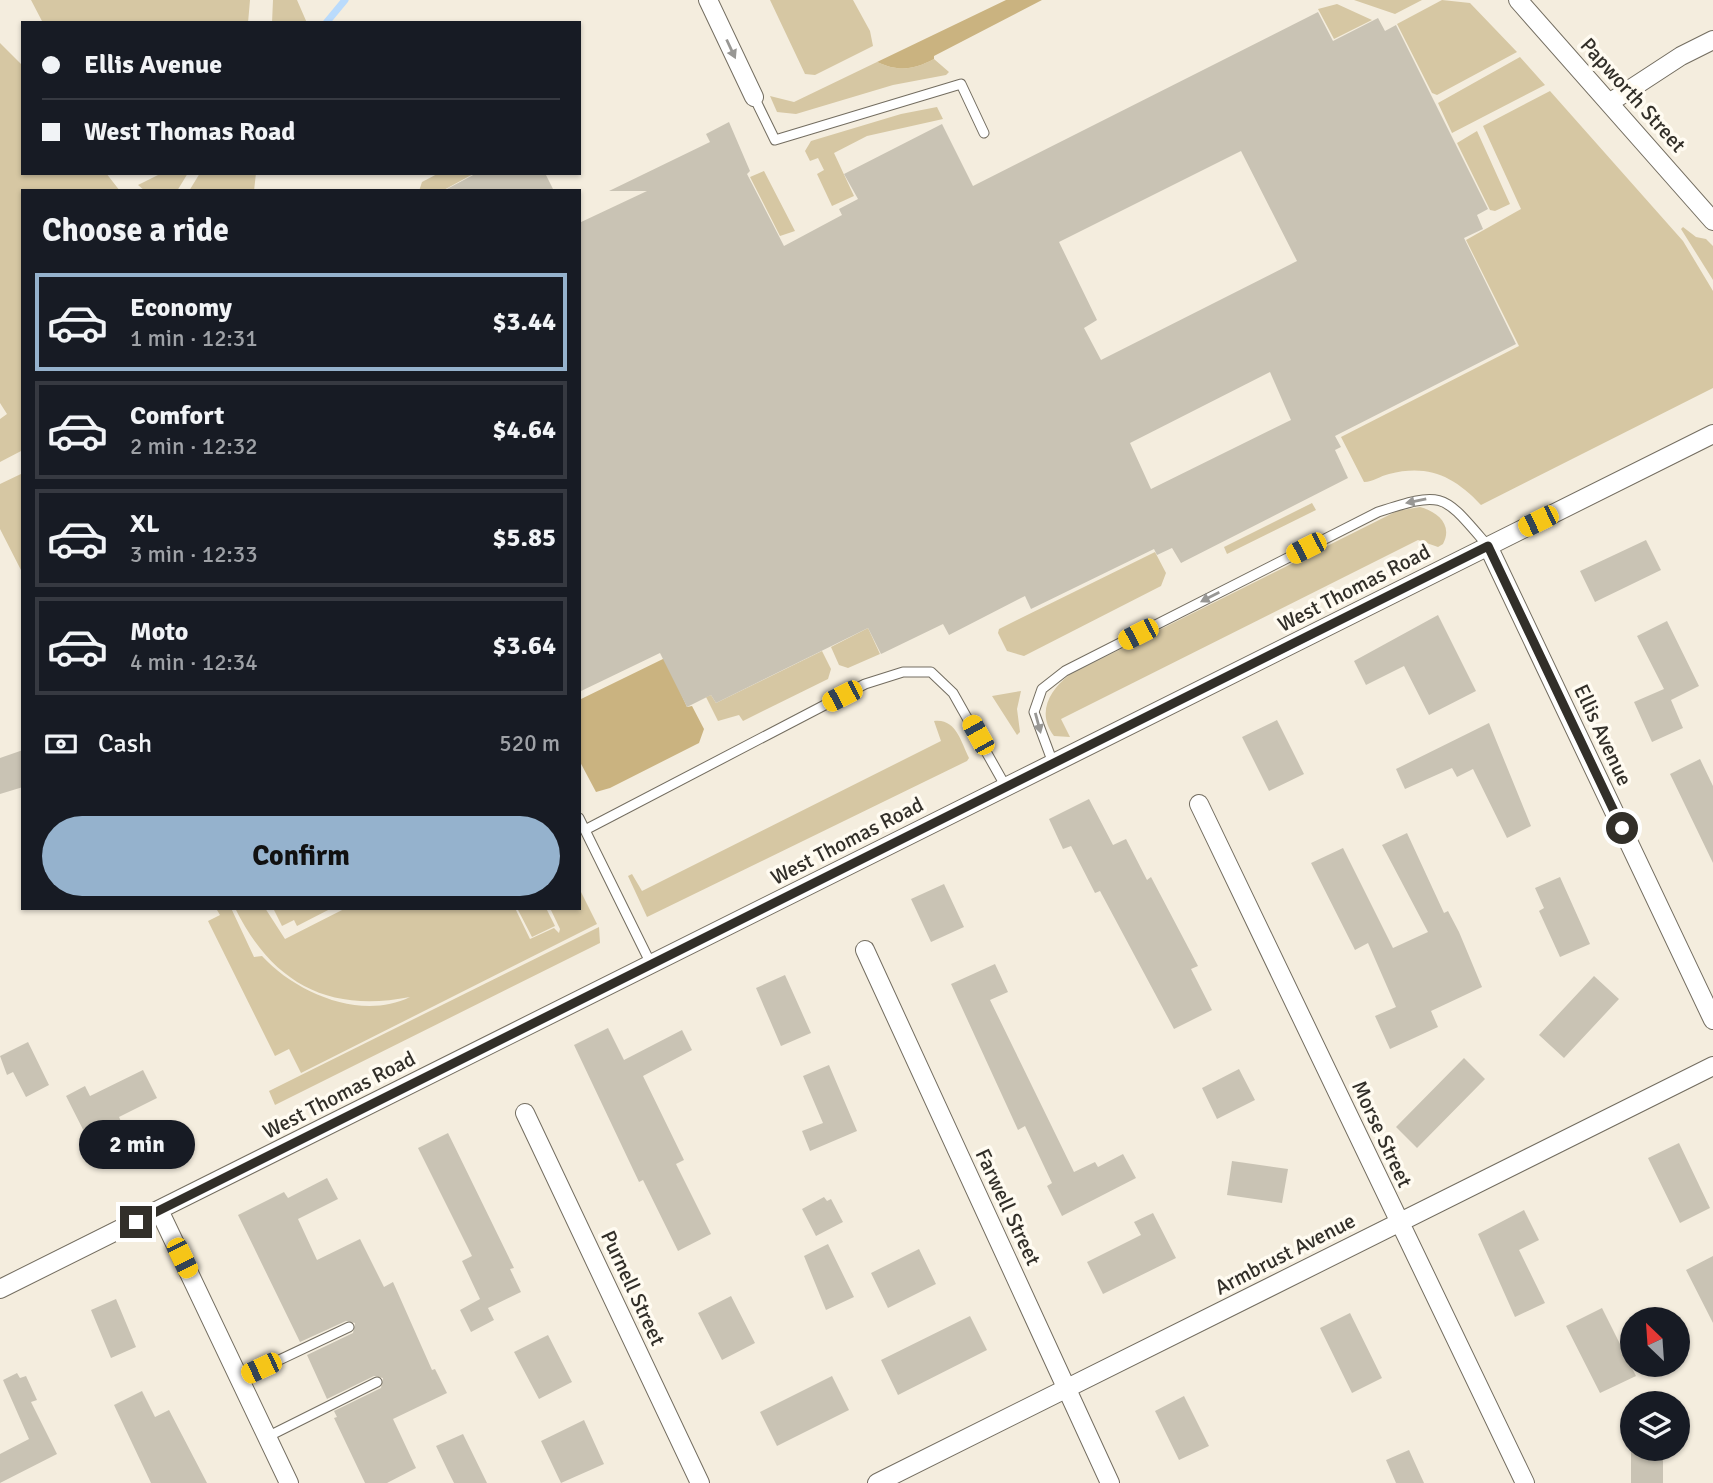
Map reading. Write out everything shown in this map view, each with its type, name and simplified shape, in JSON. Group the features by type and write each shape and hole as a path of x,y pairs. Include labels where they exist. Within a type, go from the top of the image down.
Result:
{"street":[{"path":"708,0 754,97"},
{"name":"Papworth Street","path":"1518,0 1713,221"},
{"path":"1609,103 1682,56 1713,40"},
{"name":"West Thomas Road","path":"0,1289 1713,434"},
{"name":"Ellis Avenue","path":"1488,546 1713,1020"},
{"name":"Morse Street","path":"1199,804 1525,1483"},
{"name":"Farwell Street","path":"864,950 1110,1483"},
{"name":"Armbrust Avenue","path":"877,1483 1713,1066"},
{"name":"Purnell Street","path":"525,1113 700,1483"},
{"path":"159,1210 289,1483"}],"lane":[{"path":"754,97 775,140 961,84 984,133"},
{"path":"1053,763 1034,712 1042,689 1065,671 1378,512 1416,499 1436,498 1458,511 1488,546"},
{"path":"585,830 865,684 902,672 931,672 953,693 1006,787"},
{"path":"581,822 651,964"},
{"path":"239,1379 349,1327"},
{"path":"267,1437 377,1382"}],"shaded area":[{"path":"31,0 250,0 248,21 42,21"},
{"path":"273,0 297,0 306,21 272,21"},
{"path":"770,0 853,0 870,31 873,46 815,75 805,74"},
{"path":"1006,0 1042,0 919,66 899,68 877,62"},
{"path":"1354,0 1422,0 1395,14"},
{"path":"1442,0 1470,3 1517,52 1437,95 1432,93 1397,24"},
{"path":"1337,4 1372,20 1334,39 1318,9"},
{"path":"0,43 21,64 21,175 108,175 118,189 21,189 21,451 0,462 0,419 7,414 0,403"},
{"path":"1520,57 1545,85 1452,133 1438,103"},
{"path":"934,59 949,72 946,75 893,85 796,114 777,112 770,96 794,102 877,62 906,68"},
{"path":"1550,91 1683,241 1713,291 1713,388 1481,505 1450,480 1428,472 1403,471 1364,482 1341,437 1519,346 1466,240 1521,209 1483,126"},
{"path":"937,107 943,119 867,136 834,153 854,196 832,206 817,174 824,170 818,158 810,161 805,151 811,141 901,114"},
{"path":"1477,131 1510,204 1495,211 1490,210 1457,143"},
{"path":"764,171 795,231 780,236 750,177"},
{"path":"158,175 187,175 178,189 143,189 138,185"},
{"path":"199,175 256,175 254,189 190,189"},
{"path":"435,175 471,175 446,189 420,189 422,182"},
{"path":"1683,227 1696,237 1706,239 1713,246 1713,280 1681,229"},
{"path":"21,474 21,570 0,529 0,484"},
{"path":"1312,503 1316,510 1227,554 1224,547"},
{"path":"1420,507 1433,512 1442,520 1446,531 1443,544 1438,547 1418,540 1061,719 1070,737 1054,736 1046,719 1048,702 1056,688 1069,675 1397,511"},
{"path":"1155,552 1166,573 1161,586 1024,656 1007,651 998,633 999,629"},
{"path":"868,628 880,654 848,668 839,665 831,647"},
{"path":"822,651 831,669 828,679 743,721 739,715 718,721 706,697 711,695 716,703"},
{"path":"665,658 687,707 692,706 704,729 699,743 610,788 596,792 581,764 581,699"},
{"path":"1021,691 1017,709 1020,732 1017,735 992,696"},
{"path":"934,721 948,723 953,727 969,758 967,761 647,917 628,876 632,874 642,891 941,741"},
{"path":"581,892 597,924 301,1073 289,1049 275,1056 208,921 220,915 217,910 232,910 254,957 262,956 276,969 311,992 351,1004 371,1006 391,1004 410,997 380,1001 353,1000 328,996 306,987 266,956 236,910 266,910 285,939 342,910 516,910 530,939 554,928 559,933 560,929 551,910 581,910"},
{"path":"274,910 328,910 297,926 294,920 282,926"},
{"path":"518,910 547,910 555,926 532,937"},
{"path":"599,927 600,943 275,1105 269,1091"}],"building":[{"path":"1318,12 1333,41 1378,18 1385,31 1396,25 1488,209 1477,215 1483,229 1464,238 1516,344 1335,436 1341,447 1335,450 1348,478 1181,563 1172,548 1157,555 1154,549 1031,609 1025,596 949,635 943,624 881,654 868,628 716,703 711,695 687,707 660,653 581,691 581,222 647,191 609,191 710,142 706,134 729,122 750,171 747,174 784,246 842,215 839,209 858,199 844,174 942,124 973,186","holes":["1241,151 1297,261 1101,360 1084,328 1097,320 1059,242","1270,372 1291,420 1151,489 1130,443"]},
{"path":"473,175 546,175 553,189 447,189"},
{"path":"1646,540 1661,570 1595,602 1580,571"},
{"path":"1438,615 1476,691 1429,715 1404,666 1366,685 1354,661"},
{"path":"1667,621 1699,686 1671,700 1683,728 1652,742 1634,702 1664,689 1637,636"},
{"path":"1277,720 1304,774 1269,791 1242,737"},
{"path":"1489,723 1531,826 1507,838 1473,769 1457,777 1452,768 1405,789 1396,769"},
{"path":"21,751 21,788 0,794 0,758"},
{"path":"1700,759 1713,786 1713,863 1670,774"},
{"path":"1089,799 1113,845 1126,839 1147,880 1151,877 1198,966 1191,969 1212,1010 1174,1029 1100,891 1095,893 1071,846 1063,849 1049,819"},
{"path":"1407,833 1444,913 1448,911 1459,932 1482,987 1431,1011 1438,1027 1390,1049 1375,1016 1396,1007 1368,943 1355,950 1311,863 1343,848 1393,948 1428,932 1382,845"},
{"path":"1560,877 1590,944 1560,957 1539,911 1544,908 1535,888"},
{"path":"944,884 964,927 931,942 911,899"},
{"path":"995,964 1008,992 990,1000 1074,1172 1095,1162 1098,1167 1123,1154 1136,1178 1062,1216 1047,1186 1052,1183 1025,1126 1018,1130 951,984"},
{"path":"785,975 811,1033 781,1046 756,988"},
{"path":"1594,976 1619,999 1564,1058 1539,1035"},
{"path":"608,1028 624,1060 682,1030 692,1050 643,1076 684,1160 676,1164 711,1234 678,1251 643,1180 639,1182 574,1045"},
{"path":"28,1042 49,1085 26,1097 13,1072 7,1075 0,1056"},
{"path":"1464,1058 1485,1079 1417,1148 1396,1127"},
{"path":"829,1065 857,1131 810,1151 802,1131 823,1123 803,1076"},
{"path":"1239,1069 1255,1100 1217,1119 1202,1088"},
{"path":"143,1070 157,1098 119,1117 130,1140 97,1157 66,1096 85,1086 90,1096"},
{"path":"448,1133 514,1268 510,1269 521,1292 488,1308 494,1320 471,1332 460,1310 480,1299 462,1261 472,1256 418,1148"},
{"path":"1679,1143 1710,1208 1680,1223 1648,1158"},
{"path":"1232,1161 1288,1169 1282,1203 1227,1195"},
{"path":"327,1178 338,1199 298,1219 317,1260 360,1239 384,1287 393,1282 432,1370 435,1369 447,1393 393,1419 416,1468 387,1483 365,1483 334,1418 337,1417 334,1411 381,1388 383,1378 374,1376 327,1399 307,1355 353,1333 355,1323 346,1321 300,1342 238,1215 284,1192 288,1198"},
{"path":"824,1197 827,1201 831,1199 843,1222 816,1236 802,1209"},
{"path":"1524,1210 1539,1240 1519,1250 1545,1303 1515,1317 1478,1234"},
{"path":"1153,1213 1176,1258 1103,1294 1087,1262 1141,1235 1134,1222"},
{"path":"828,1244 854,1297 826,1310 804,1256"},
{"path":"919,1249 936,1284 888,1308 871,1273"},
{"path":"1713,1256 1713,1323 1686,1270"},
{"path":"731,1296 755,1343 722,1360 698,1313"},
{"path":"116,1299 136,1347 111,1358 91,1310"},
{"path":"1602,1308 1620,1344 1620,1377 1634,1377 1600,1393 1566,1326"},
{"path":"1350,1313 1382,1378 1352,1393 1320,1328"},
{"path":"970,1316 987,1350 898,1395 881,1360"},
{"path":"548,1335 572,1382 539,1399 514,1352"},
{"path":"17,1373 20,1378 26,1376 37,1400 31,1402 57,1454 0,1483 0,1454 29,1439 3,1380"},
{"path":"832,1376 849,1410 777,1446 760,1412"},
{"path":"142,1391 155,1417 169,1410 207,1483 151,1483 114,1405"},
{"path":"1184,1396 1209,1446 1179,1460 1155,1411"},
{"path":"584,1420 604,1464 561,1483 541,1441"},
{"path":"463,1434 487,1483 454,1483 448,1471 436,1446"},
{"path":"1409,1450 1424,1483 1396,1483 1386,1460"},
{"path":"1631,1461 1663,1461 1663,1483 1631,1483"}],"waterway":[{"path":"328,21 345,0"}],"route":[{"path":"136,1222 1488,546 1622,828"}]}
